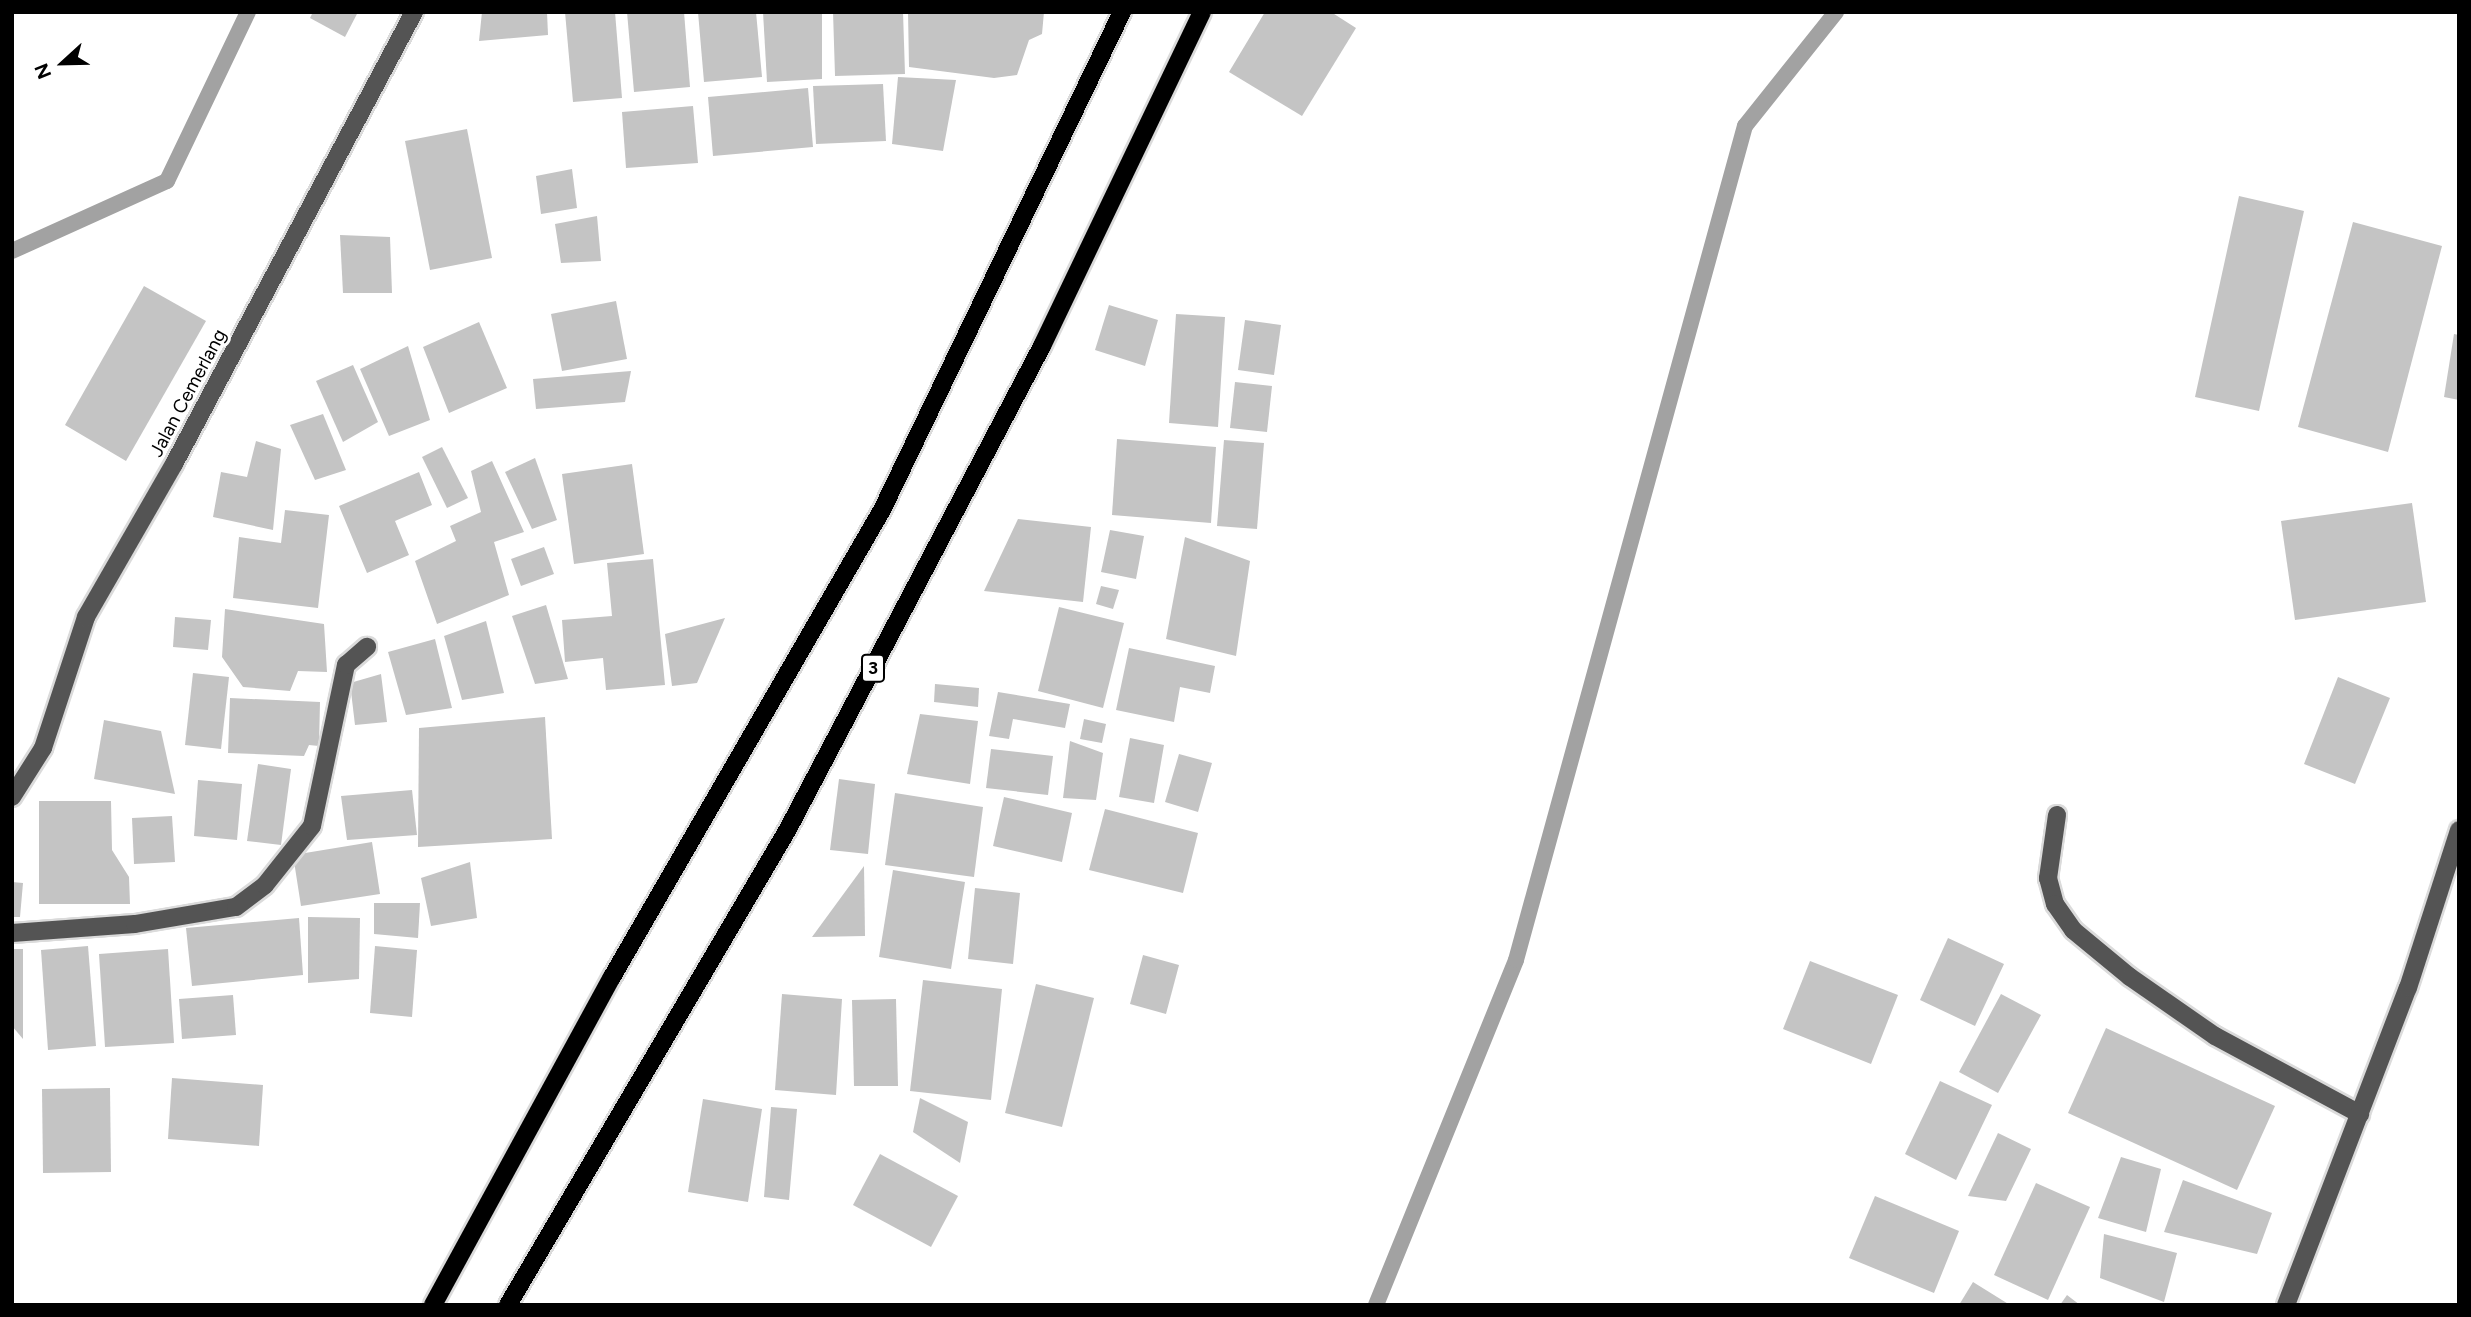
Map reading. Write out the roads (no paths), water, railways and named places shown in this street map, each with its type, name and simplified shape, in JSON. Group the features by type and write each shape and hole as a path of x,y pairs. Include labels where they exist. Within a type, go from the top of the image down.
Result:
{"main road":[{"path":"433,1305 612,977 882,510 1122,12"},
{"name":"3","path":"508,1305 788,829 1042,346 1202,12"}],"street":[{"name":"Jalan Cemerlang","path":"12,797 43,748 86,617 174,464 414,12"},
{"path":"12,933 135,924 236,907 265,885 313,826 346,665 366,647"},
{"path":"2057,815 2048,878 2056,904 2073,930 2130,978 2215,1037 2360,1114"},
{"path":"2286,1305 2360,1114 2459,830"}],"waterway":[{"path":"12,251 167,181 248,12"},
{"path":"1376,1305 1516,960 1745,126 1836,12"}]}
